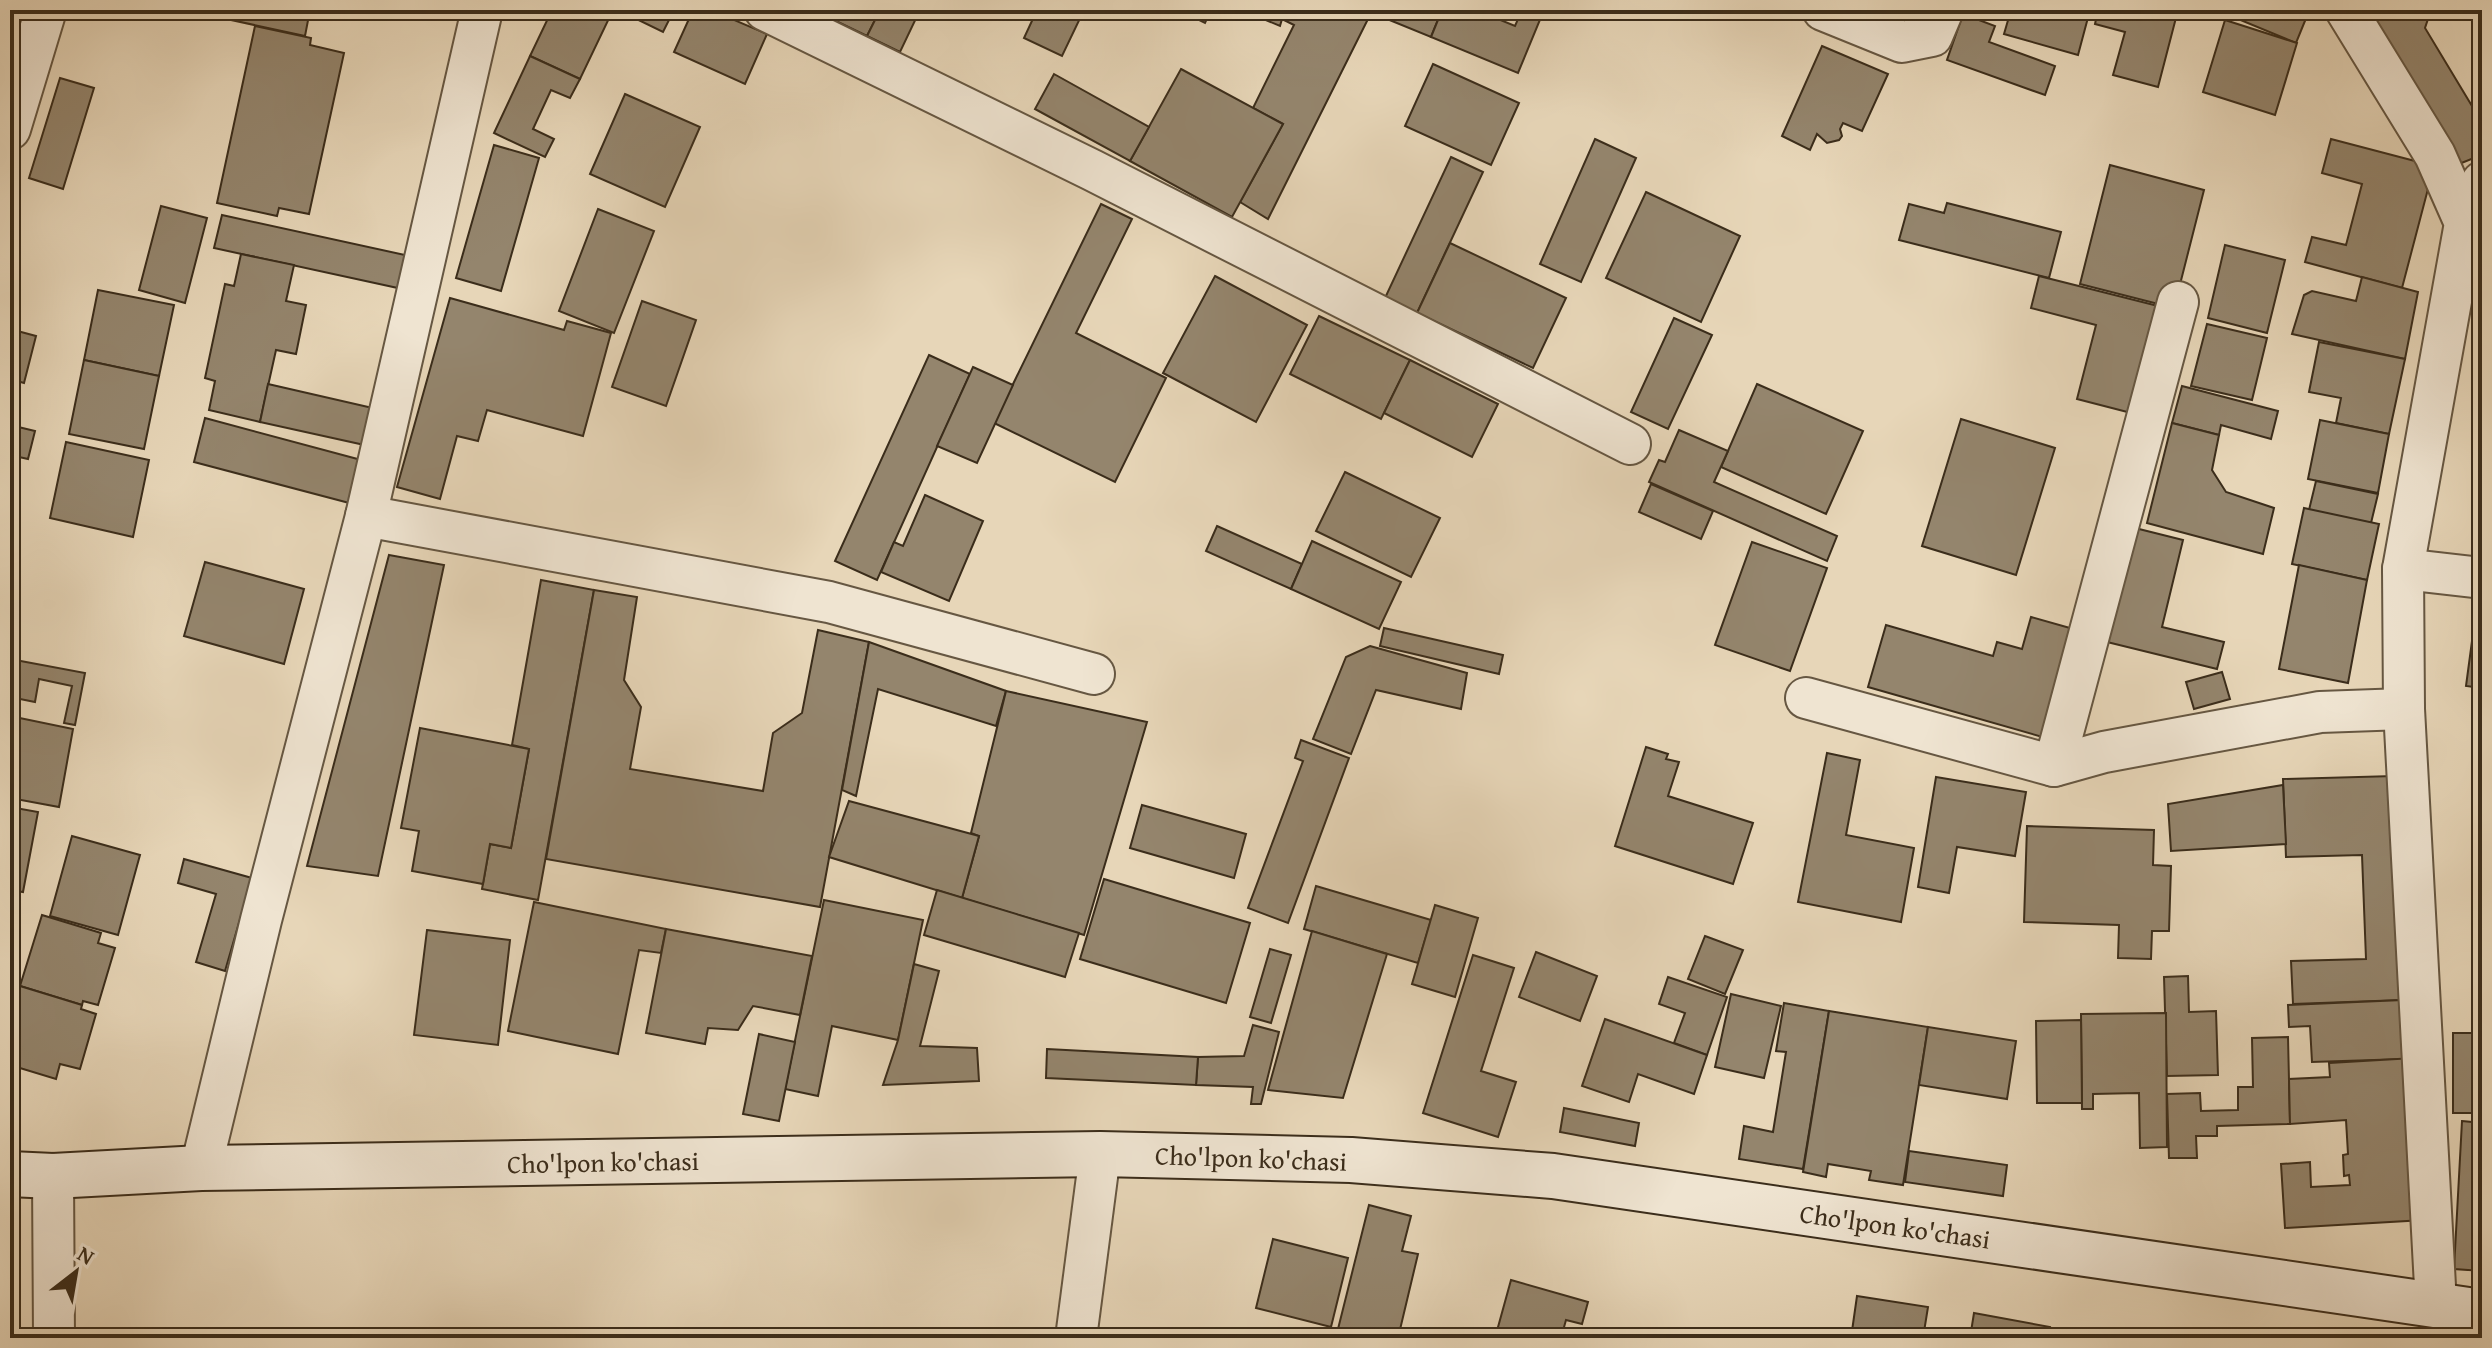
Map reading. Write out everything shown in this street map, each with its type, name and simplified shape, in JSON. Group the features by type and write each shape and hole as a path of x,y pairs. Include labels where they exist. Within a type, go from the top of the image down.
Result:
{"main road":[{"name":"Cho'lpon ko'chasi","path":"10,1174 53,1176 201,1168 1100,1154 1351,1160 1553,1176 2482,1312"}],"street":[{"path":"10,129 46,10"},
{"path":"201,1168 261,920 366,516 482,10"},
{"path":"765,10 1092,170 1630,444"},
{"path":"1823,10 1902,42 1932,36 1943,10"},
{"path":"2346,10 2435,155 2465,223"},
{"path":"2436,1305 2404,709 2403,569 2465,223 2482,182"},
{"path":"2054,766 2178,302"},
{"path":"366,516 829,602 1094,674"},
{"path":"2403,569 2482,578"},
{"path":"1806,698 2054,766 2104,752 2320,712 2404,709"},
{"path":"1076,1338 1100,1154"},
{"path":"53,1176 54,1338"}],"building":[{"path":"185,10 310,10 305,36"},
{"path":"552,10 613,10 580,79 530,56"},
{"path":"618,10 674,10 663,32"},
{"path":"693,10 711,10 767,34 745,84 674,52"},
{"path":"813,10 880,10 867,36"},
{"path":"880,10 920,10 900,52 867,36"},
{"path":"1037,10 1084,10 1062,56 1024,38"},
{"path":"1179,10 1211,10 1205,23"},
{"path":"1242,10 1351,10 1369,17 1268,219 1240,202 1283,124 1253,108 1294,25 1282,19 1280,26"},
{"path":"1365,10 1442,10 1431,37"},
{"path":"1442,10 1476,10 1515,26 1522,10 1544,10 1518,73 1431,37"},
{"path":"2011,10 2090,10 2078,55 2004,34"},
{"path":"2098,10 2178,10 2158,87 2113,75 2125,32 2095,24"},
{"path":"2242,10 2309,11 2296,43 2238,19"},
{"path":"2376,10 2431,10 2425,28 2475,111 2482,115 2482,139 2474,158 2459,164 2368,30"},
{"path":"1963,14 1995,26 1989,42 2055,66 2045,95 1947,60"},
{"path":"2225,20 2297,43 2275,115 2203,92"},
{"path":"255,26 311,38 310,45 344,53 309,214 279,208 277,216 217,203"},
{"path":"1822,46 1888,74 1862,131 1843,123 1839,140 1827,143 1817,134 1810,150 1782,136"},
{"path":"530,56 580,79 570,98 551,90 533,129 554,139 545,157 494,133"},
{"path":"1433,64 1519,103 1491,165 1405,126"},
{"path":"1181,69 1283,124 1232,217 1130,161"},
{"path":"1054,74 1149,127 1130,161 1035,109"},
{"path":"60,78 94,88 63,189 29,178"},
{"path":"625,94 700,127 665,207 590,174"},
{"path":"1595,139 1636,158 1581,282 1540,264"},
{"path":"2331,139 2434,166 2402,288 2305,262 2312,237 2346,245 2362,184 2322,173"},
{"path":"494,145 539,158 501,291 456,278"},
{"path":"1451,157 1483,172 1417,313 1385,298"},
{"path":"2110,165 2204,190 2174,308 2080,284"},
{"path":"1646,192 1740,236 1701,322 1606,278"},
{"path":"1947,203 2061,232 2049,278 1899,240 1909,204 1944,213"},
{"path":"1101,204 1132,219 1076,333 1166,378 1115,482 994,423"},
{"path":"161,206 207,218 185,303 139,290"},
{"path":"598,209 654,231 614,333 559,311"},
{"path":"222,215 414,257 407,290 214,248"},
{"path":"1450,243 1566,298 1533,368 1417,313"},
{"path":"2225,245 2285,260 2267,333 2208,318"},
{"path":"241,254 294,265 286,301 306,305 296,354 276,350 260,422 209,410 215,381 205,378 225,284 234,286"},
{"path":"1215,276 1307,325 1256,422 1163,373"},
{"path":"2039,276 2166,308 2139,415 2077,399 2096,325 2031,308"},
{"path":"2362,277 2418,292 2405,359 2292,334 2304,295 2312,291 2356,301"},
{"path":"98,290 174,305 159,376 84,360"},
{"path":"450,298 564,330 567,321 611,333 583,436 487,410 478,441 457,436 440,499 397,487"},
{"path":"642,301 696,320 666,406 612,387"},
{"path":"1319,316 1410,360 1381,419 1290,374"},
{"path":"1674,318 1712,335 1668,429 1631,412"},
{"path":"2207,324 2267,338 2252,400 2191,386"},
{"path":"10,329 36,336 24,383 10,379"},
{"path":"2319,342 2405,359 2389,434 2336,423 2341,398 2309,392"},
{"path":"929,355 970,374 877,580 835,561"},
{"path":"84,360 159,376 144,449 69,434"},
{"path":"1410,360 1498,404 1472,457 1384,413"},
{"path":"973,367 1013,385 977,463 937,446"},
{"path":"268,384 377,409 369,446 260,422"},
{"path":"1757,384 1863,431 1826,514 1721,467"},
{"path":"2182,386 2278,411 2271,439 2221,425 2219,435 2172,423"},
{"path":"205,418 365,461 353,504 194,462"},
{"path":"1961,419 2055,448 2016,575 1922,546"},
{"path":"2320,420 2389,434 2378,493 2308,479"},
{"path":"2172,423 2219,435 2212,470 2226,492 2274,508 2263,554 2147,523"},
{"path":"10,425 35,431 28,459 10,455"},
{"path":"1679,430 1728,451 1714,482 1837,536 1827,561 1649,482 1659,460 1665,462"},
{"path":"66,442 149,460 133,537 50,518"},
{"path":"1345,472 1440,518 1411,577 1316,531"},
{"path":"2316,481 2378,494 2371,523 2309,510"},
{"path":"1651,484 1713,511 1701,539 1639,512"},
{"path":"925,495 983,521 949,601 881,572 894,542 903,546"},
{"path":"2304,508 2379,524 2367,580 2292,564"},
{"path":"1217,526 1302,564 1291,589 1206,551"},
{"path":"2135,528 2183,540 2162,627 2224,642 2217,669 2107,642"},
{"path":"1312,541 1401,582 1379,629 1291,589"},
{"path":"1752,542 1827,568 1790,671 1715,645"},
{"path":"389,555 444,565 378,876 307,866"},
{"path":"205,562 304,589 284,664 184,636"},
{"path":"2299,565 2367,580 2348,683 2279,669"},
{"path":"541,580 594,590 538,900 482,889 490,844 511,848 529,749 512,745"},
{"path":"594,590 637,597 624,680 641,707 630,769 763,791 773,733 802,713 818,630 869,642 820,907 546,859"},
{"path":"2031,617 2084,632 2053,740 1868,687 1886,625 1993,656 1997,642 2022,649"},
{"path":"2474,626 2482,627 2482,688 2466,686"},
{"path":"1384,628 1503,655 1499,674 1380,646"},
{"path":"869,642 1006,691 996,726 878,689 856,796 842,790"},
{"path":"1370,646 1467,673 1461,709 1376,690 1351,754 1313,739 1346,657"},
{"path":"10,659 85,673 75,725 64,723 72,686 39,679 35,702 10,697"},
{"path":"2222,672 2230,699 2194,709 2186,682"},
{"path":"1006,691 1147,722 1084,935 962,898 979,836 971,833"},
{"path":"10,716 73,729 59,807 10,798"},
{"path":"420,728 529,749 511,848 490,844 483,884 412,871 419,831 401,828"},
{"path":"1301,740 1349,758 1288,923 1248,908 1303,761 1295,758"},
{"path":"1646,747 1668,754 1666,759 1679,762 1668,796 1753,823 1733,884 1615,846"},
{"path":"1827,753 1860,760 1846,835 1914,848 1901,922 1798,902"},
{"path":"2394,776 2403,1000 2293,1004 2291,961 2366,959 2362,855 2286,857 2283,779"},
{"path":"1936,777 2026,792 2015,856 1957,847 1949,893 1918,887"},
{"path":"2283,785 2286,844 2171,851 2168,804"},
{"path":"849,801 979,836 962,898 829,857"},
{"path":"1142,805 1246,834 1234,878 1130,848"},
{"path":"10,807 38,812 23,892 10,890"},
{"path":"2027,826 2154,830 2153,865 2171,866 2169,931 2152,931 2151,959 2118,958 2119,925 2024,922"},
{"path":"72,836 140,855 118,935 50,916"},
{"path":"184,859 252,878 225,971 196,962 216,894 178,883"},
{"path":"1104,879 1250,923 1226,1003 1080,959"},
{"path":"1316,886 1431,920 1418,963 1304,929"},
{"path":"937,890 1079,933 1065,977 924,935"},
{"path":"824,900 923,920 898,1040 832,1026 818,1096 785,1089"},
{"path":"534,902 666,929 661,953 639,950 618,1054 508,1031"},
{"path":"1435,905 1478,918 1455,997 1412,984"},
{"path":"42,915 101,933 98,943 115,948 98,1005 83,1001 82,1005 20,986"},
{"path":"666,929 812,956 800,1015 753,1006 738,1030 708,1028 705,1044 646,1033"},
{"path":"427,930 510,940 498,1045 414,1035"},
{"path":"1312,931 1387,954 1343,1098 1268,1090"},
{"path":"1705,936 1743,950 1725,994 1688,979"},
{"path":"1270,949 1291,955 1271,1023 1250,1017"},
{"path":"1536,952 1597,976 1580,1021 1519,997"},
{"path":"1473,955 1514,968 1481,1071 1516,1082 1498,1137 1423,1113"},
{"path":"914,964 939,971 920,1046 977,1048 979,1081 883,1085 898,1040"},
{"path":"2188,976 2189,1012 2216,1011 2218,1075 2167,1076 2164,977"},
{"path":"1668,977 1727,997 1707,1055 1674,1043 1685,1013 1659,1004"},
{"path":"20,986 82,1005 81,1009 96,1014 80,1069 60,1064 56,1079 10,1065 10,1021"},
{"path":"1731,994 1781,1006 1764,1078 1715,1067"},
{"path":"2403,1000 2405,1059 2312,1062 2310,1026 2289,1027 2288,1005"},
{"path":"1784,1003 1829,1011 1803,1169 1739,1159 1744,1126 1773,1132 1786,1052 1776,1051"},
{"path":"1829,1011 1928,1027 1903,1185 1869,1180 1871,1171 1828,1164 1826,1177 1803,1172"},
{"path":"2166,1013 2167,1147 2140,1148 2139,1093 2093,1094 2093,1109 2082,1109 2081,1014"},
{"path":"1605,1019 1707,1055 1694,1094 1638,1074 1629,1102 1582,1086"},
{"path":"2081,1020 2082,1103 2037,1103 2036,1021"},
{"path":"1253,1025 1279,1032 1261,1104 1251,1104 1253,1087 1196,1085 1198,1057 1244,1056"},
{"path":"1928,1027 2016,1041 2007,1099 1919,1085"},
{"path":"2453,1033 2482,1033 2482,1113 2453,1113"},
{"path":"759,1034 795,1042 779,1121 743,1114"},
{"path":"2288,1037 2290,1124 2217,1126 2217,1136 2196,1136 2197,1158 2169,1158 2167,1094 2200,1093 2201,1111 2238,1110 2238,1087 2253,1087 2252,1038"},
{"path":"1047,1049 1198,1057 1196,1085 1046,1078"},
{"path":"2414,1058 2424,1220 2285,1228 2281,1164 2310,1162 2311,1187 2350,1185 2349,1175 2344,1176 2343,1155 2348,1154 2346,1120 2290,1124 2289,1079 2330,1077 2329,1063"},
{"path":"1564,1108 1639,1123 1635,1146 1560,1132"},
{"path":"2462,1121 2482,1123 2482,1271 2454,1269"},
{"path":"1909,1151 2007,1165 2003,1196 1905,1182"},
{"path":"1369,1205 1411,1216 1402,1251 1418,1254 1398,1338 1374,1338 1338,1329"},
{"path":"1273,1239 1348,1258 1331,1327 1256,1308"},
{"path":"1511,1280 1588,1302 1582,1324 1566,1320 1561,1338 1495,1338"},
{"path":"1857,1296 1928,1307 1923,1338 1851,1338"},
{"path":"1974,1313 2050,1327 2048,1338 1970,1338"},
{"path":"98,1335 207,1336 207,1338 98,1338"}]}
